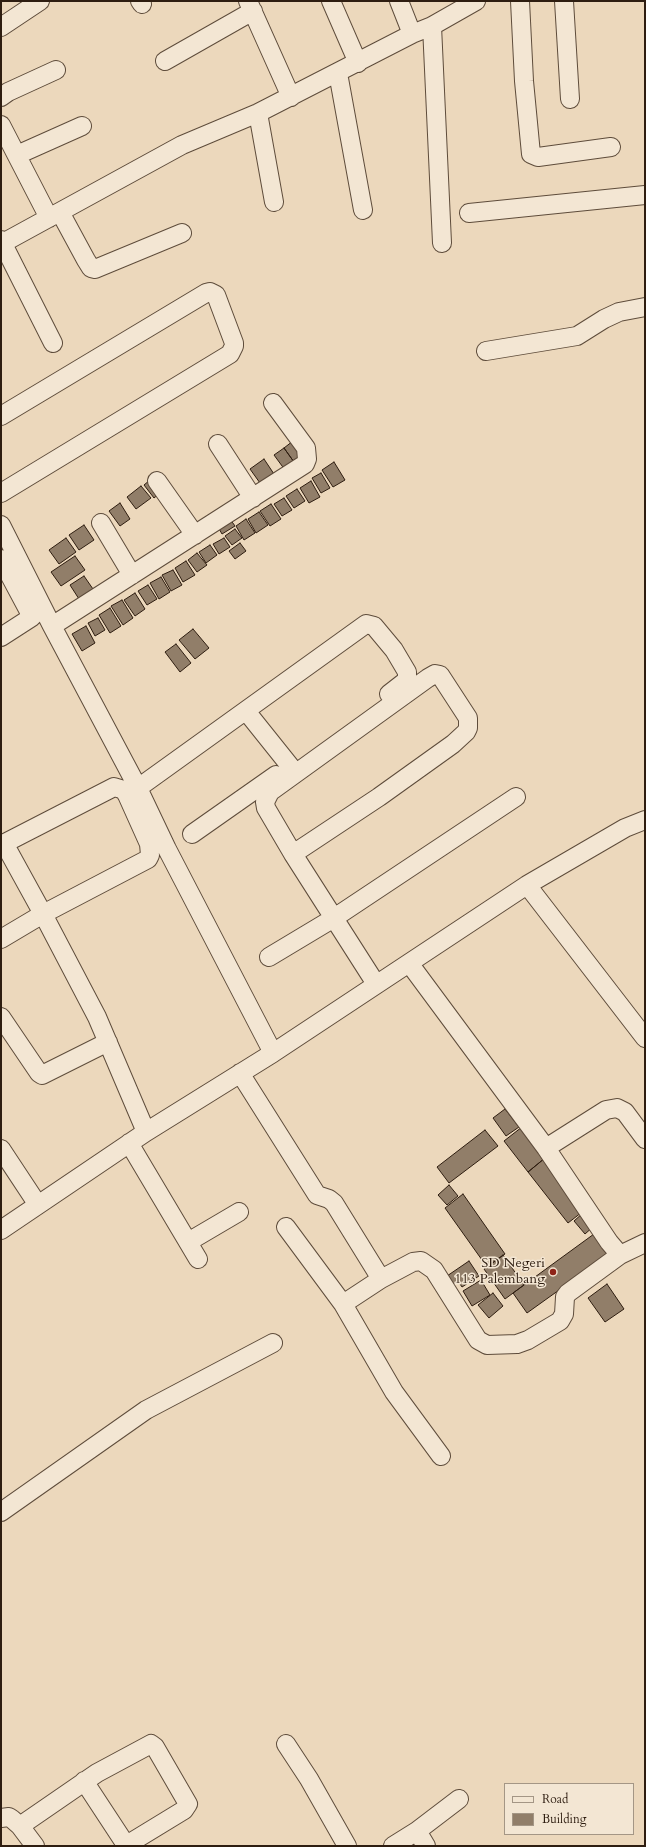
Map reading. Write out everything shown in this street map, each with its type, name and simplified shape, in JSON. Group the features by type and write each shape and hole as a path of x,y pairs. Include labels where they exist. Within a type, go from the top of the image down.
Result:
{"street":[{"path":"1,27 40,1"},
{"path":"331,1 358,63"},
{"path":"399,1 412,34"},
{"path":"53,343 2,242 182,145 258,113 291,97 412,34 432,26 475,1"},
{"path":"520,1 524,81 531,154 538,157 611,147"},
{"path":"564,1 570,100"},
{"path":"165,61 251,6 291,97"},
{"path":"432,26 442,243"},
{"path":"1,97 8,92 56,70"},
{"path":"338,73 363,210"},
{"path":"258,113 274,202"},
{"path":"1,125 17,156 54,215 91,268 95,269 182,233"},
{"path":"17,156 82,126"},
{"path":"469,212 645,195"},
{"path":"1,416 206,293 210,292 216,295 234,343 230,354 1,493"},
{"path":"486,351 577,336 618,312 645,307"},
{"path":"52,626 305,464 307,459 306,448 273,403"},
{"path":"218,444 253,498"},
{"path":"157,481 195,535"},
{"path":"101,523 132,575"},
{"path":"1,525 52,626 138,788 167,850 272,1054"},
{"path":"1,559 32,617 1,637"},
{"path":"138,788 366,624 374,626 394,650 407,672 407,680 290,766 192,834"},
{"path":"293,854 379,797 454,744 466,732 468,728 468,718 440,675 434,674 428,678 270,792 265,802 266,808 293,854 376,984"},
{"path":"246,711 290,766"},
{"path":"1,939 43,914 148,859 150,855 149,844 124,790 114,787 2,844 43,914 97,1017 146,1132"},
{"path":"269,957 334,918 516,797"},
{"path":"1,1230 146,1132 272,1054 527,885 625,828 645,820"},
{"path":"527,885 645,1038"},
{"path":"409,963 546,1148 609,1242 620,1255"},
{"path":"1,1018 39,1073 42,1075 108,1042"},
{"path":"240,1074 317,1195 329,1199 334,1203 381,1279"},
{"path":"546,1148 606,1110 617,1108 626,1112 645,1139"},
{"path":"130,1143 198,1259"},
{"path":"4,1160 38,1206"},
{"path":"188,1242 239,1212"},
{"path":"286,1227 343,1304 394,1392 441,1456"},
{"path":"343,1304 381,1279 413,1262 421,1261 434,1270 478,1340 487,1345 512,1344 528,1340 560,1321 564,1314 565,1297 568,1292 620,1255 645,1243"},
{"path":"1,1512 146,1410 273,1343"},
{"path":"20,1826 84,1782 149,1744 155,1747 188,1804 184,1810 126,1846 84,1782"},
{"path":"286,1744 309,1779 348,1846"},
{"path":"393,1846 417,1831 459,1799"},
{"path":"1,1818 9,1817 20,1826 35,1846"},
{"path":"417,1831 426,1846"}],"building":[{"path":"293,441 304,456 294,462 284,448"},
{"path":"284,448 294,462 285,470 274,455"},
{"path":"264,459 274,474 260,483 250,469"},
{"path":"334,462 345,480 333,487 322,470"},
{"path":"321,473 330,488 321,493 312,478"},
{"path":"150,480 160,493 154,498 144,485"},
{"path":"311,481 320,497 309,503 300,488"},
{"path":"141,486 151,498 136,509 127,497"},
{"path":"297,489 305,501 294,508 286,496"},
{"path":"284,498 292,510 282,516 274,504"},
{"path":"120,503 130,519 120,526 109,511"},
{"path":"271,504 281,519 270,526 260,511"},
{"path":"259,512 268,525 256,533 248,519"},
{"path":"230,519 235,526 222,534 218,527"},
{"path":"246,519 255,533 244,540 236,526"},
{"path":"84,525 94,540 79,550 69,535"},
{"path":"235,529 242,538 232,545 225,536"},
{"path":"66,538 76,552 59,564 49,550"},
{"path":"224,538 230,547 219,554 213,544"},
{"path":"240,543 246,551 235,559 229,551"},
{"path":"210,545 217,555 206,563 199,552"},
{"path":"197,553 207,565 197,572 188,560"},
{"path":"75,556 85,570 61,586 51,572"},
{"path":"186,561 195,575 183,582 175,568"},
{"path":"173,570 182,585 171,591 162,575"},
{"path":"84,576 93,589 79,599 70,585"},
{"path":"161,577 170,592 159,599 150,583"},
{"path":"148,585 157,599 147,605 138,591"},
{"path":"135,593 145,609 135,616 124,600"},
{"path":"122,600 133,618 123,625 111,606"},
{"path":"110,608 121,626 110,633 99,615"},
{"path":"98,618 105,630 95,636 88,623"},
{"path":"86,626 95,643 82,651 72,634"},
{"path":"193,629 209,648 195,659 179,640"},
{"path":"176,644 191,663 180,672 165,652"},
{"path":"505,1109 519,1127 506,1136 493,1118"},
{"path":"522,1127 545,1158 528,1172 504,1141"},
{"path":"485,1130 498,1146 449,1183 437,1167"},
{"path":"545,1158 586,1209 568,1223 528,1172"},
{"path":"449,1185 458,1196 447,1205 438,1195"},
{"path":"463,1194 505,1254 487,1267 445,1208"},
{"path":"583,1213 594,1226 585,1234 574,1221"},
{"path":"594,1234 608,1255 527,1313 513,1293"},
{"path":"503,1255 524,1285 505,1299 484,1269"},
{"path":"469,1261 479,1276 462,1287 458,1281 453,1285 447,1276"},
{"path":"481,1280 490,1295 472,1306 463,1291"},
{"path":"607,1284 624,1309 605,1322 588,1298"},
{"path":"493,1293 503,1306 489,1318 478,1305"}],"place":[{"name":"SD Negeri 113 Palembang","path":"553,1272"}]}
